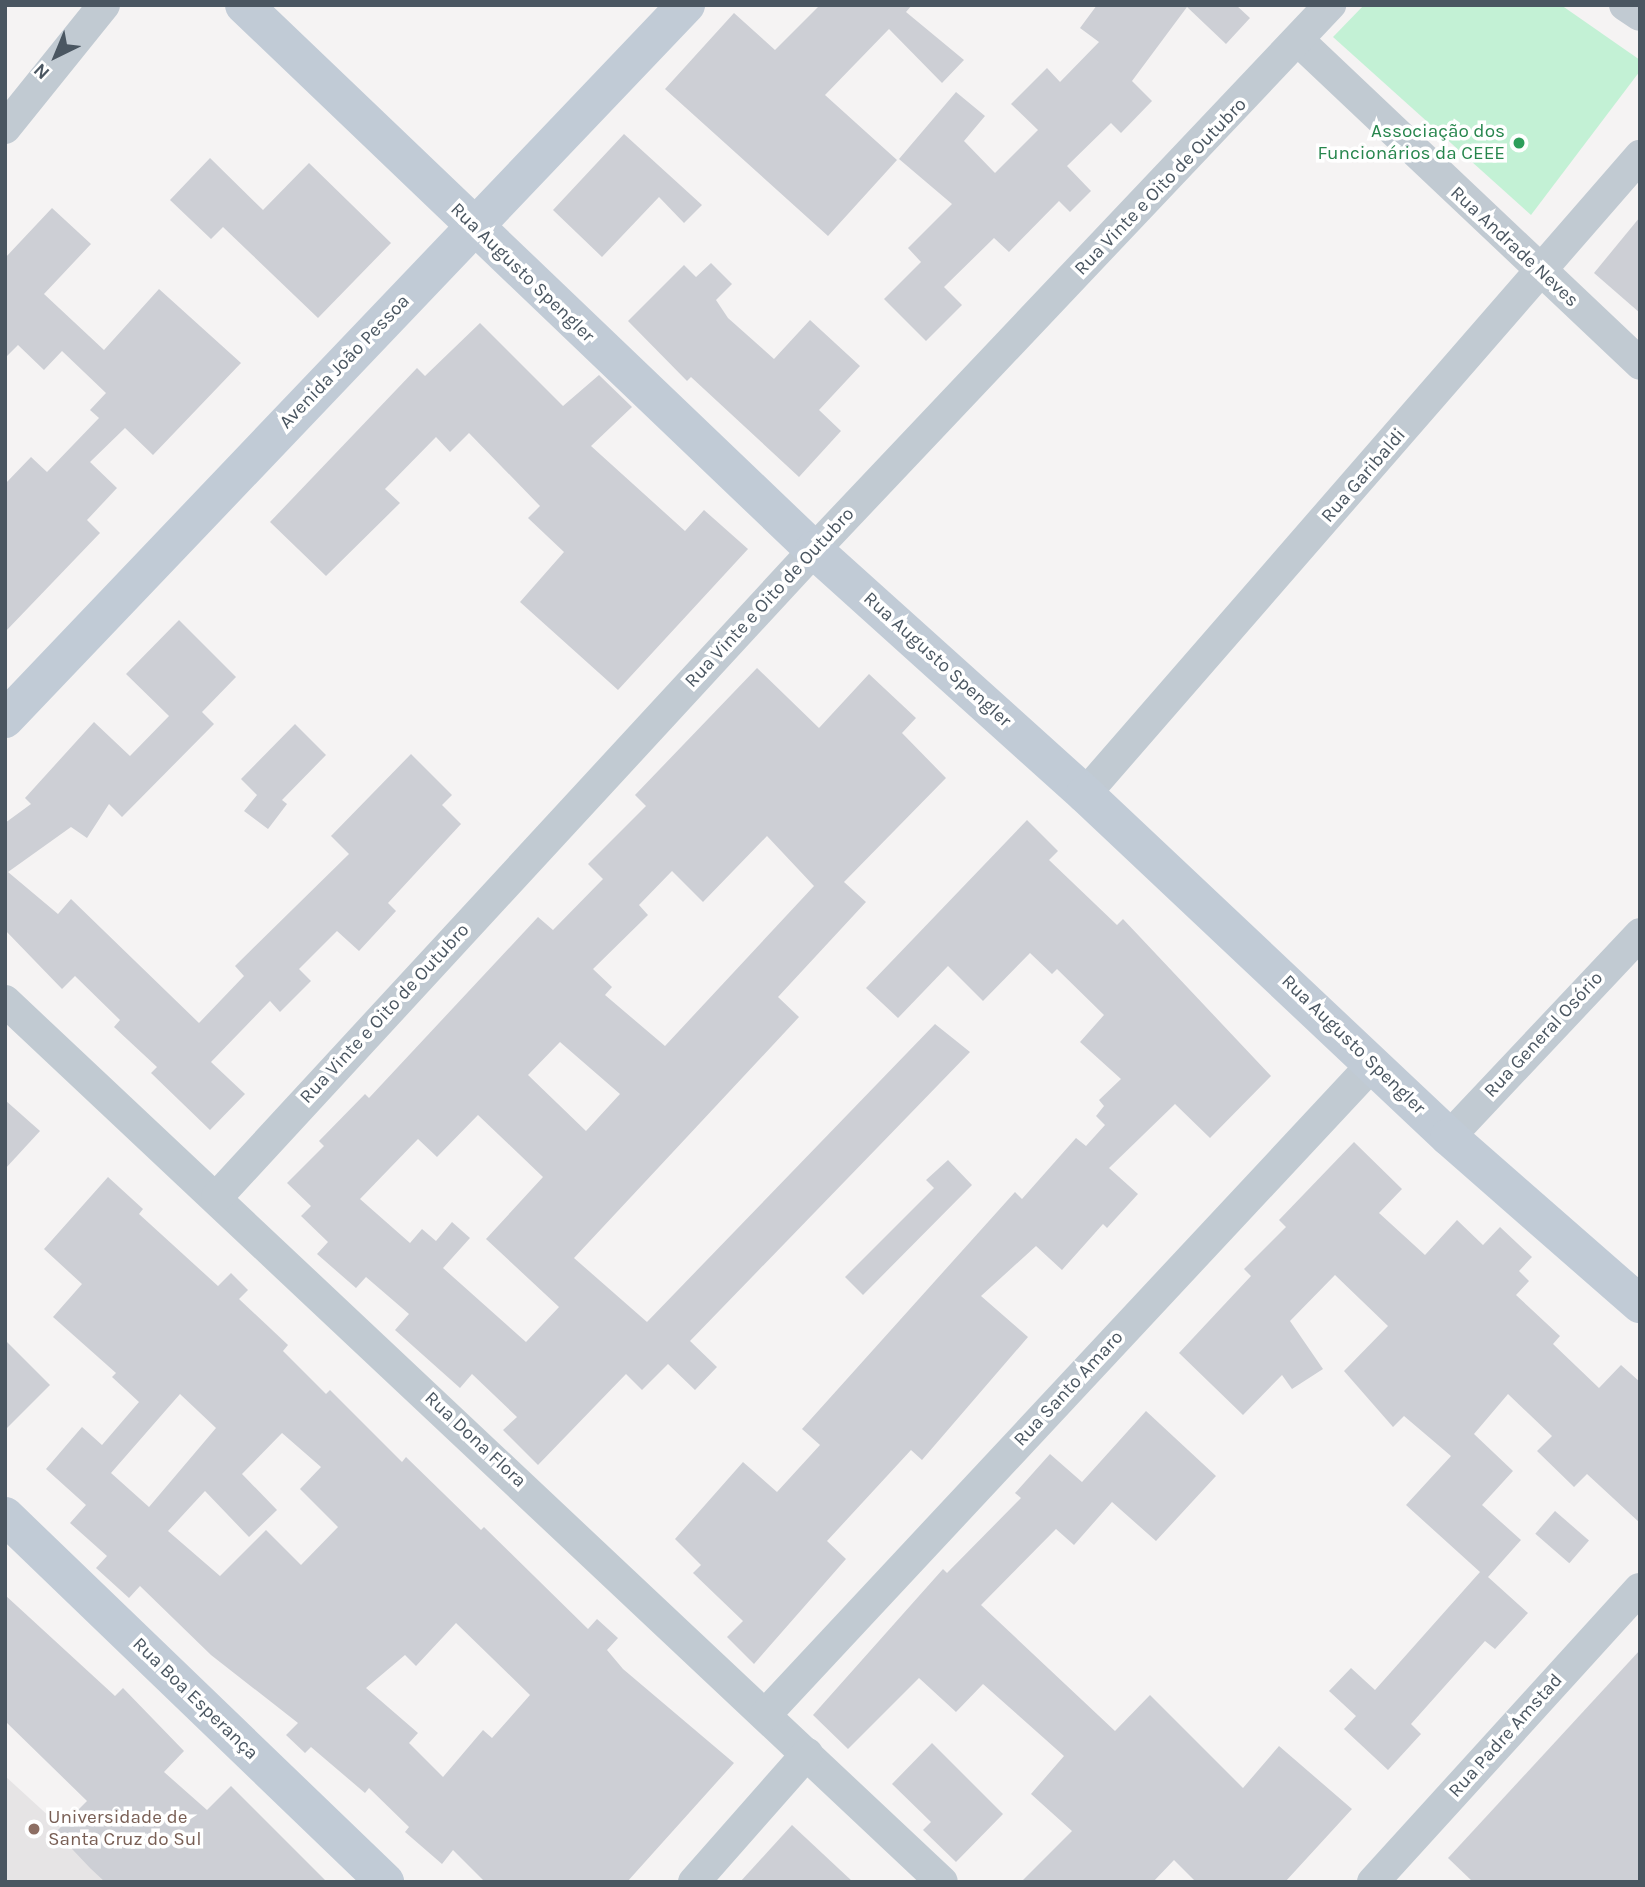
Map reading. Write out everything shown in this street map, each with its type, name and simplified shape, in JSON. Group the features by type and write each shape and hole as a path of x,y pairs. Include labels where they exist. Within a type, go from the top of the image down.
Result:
{"street":[{"path":"5,128 104,5"},
{"name":"Rua Augusto Spengler","path":"244,5 474,228 814,550 1085,794 1449,1137 1640,1304"},
{"name":"Avenida João Pessoa","path":"5,719 686,5"},
{"name":"Rua Vinte e Oito de Outubro","path":"217,1196 814,550 1299,41 1330,5"},
{"path":"1625,5 1640,15"},
{"name":"Rua Andrade Neves","path":"1299,41 1541,275 1640,364"},
{"name":"Rua Garibaldi","path":"1085,794 1541,275 1640,156"},
{"name":"Rua General Osório","path":"1449,1137 1640,934"},
{"name":"Rua Dona Flora","path":"5,1001 217,1196 942,1882"},
{"name":"Rua Santo Amaro","path":"765,1715 1373,1063"},
{"name":"Rua Boa Esperança","path":"5,1516 385,1882"},
{"name":"Rua Padre Amstad","path":"1373,1882 1640,1589"},
{"path":"694,1882 807,1754"}],"shaded area":[{"name":"Universidade de Santa Cruz do Sul","path":"5,1776 121,1882 5,1882"}],"green space":[{"name":"Associação dos Funcionários da CEEE","path":"1364,5 1561,5 1640,60 1640,71 1531,215 1333,37"}],"building":[{"path":"820,5 912,5 906,12 964,60 942,83 889,29 825,95 897,160 828,236 665,89 734,13 775,50"},
{"path":"1097,5 1236,5 1250,18 1226,44 1187,7 1132,81 1152,101 1121,133 1111,123 1067,166 1091,191 1070,212 1059,201 1009,252 994,238 944,287 962,305 926,341 884,299 921,262 908,248 952,204 899,159 956,92 985,116 964,141 995,173 1038,130 1011,104 1047,68 1060,82 1099,42 1080,28"},
{"path":"624,134 702,205 684,223 659,197 602,257 553,210"},
{"path":"210,158 263,210 309,163 391,243 318,318 223,227 211,239 170,200"},
{"path":"52,208 91,244 44,294 104,350 159,289 241,363 153,455 125,428 90,462 117,488 87,520 100,533 5,632 5,484 31,457 47,472 99,418 90,410 106,393 62,351 44,370 18,345 5,358 5,258"},
{"path":"1640,217 1640,313 1594,273"},
{"path":"711,263 732,284 716,300 728,318 774,359 810,320 860,366 819,410 841,431 799,477 691,377 687,381 628,321 684,265 696,277"},
{"path":"480,323 563,406 599,375 632,407 591,446 685,531 704,510 748,549 618,690 520,602 564,552 528,518 540,506 469,433 450,452 436,437 385,489 400,503 326,576 270,522 417,368 425,376"},
{"path":"179,620 236,677 202,712 214,724 122,817 109,804 87,838 71,827 8,872 58,914 71,899 199,1023 244,976 235,966 349,854 331,836 411,754 452,795 442,805 461,824 388,903 396,911 359,951 337,931 299,969 311,981 280,1012 270,1001 211,1062 245,1094 210,1130 151,1073 157,1067 114,1027 120,1020 75,976 62,989 5,930 5,823 31,804 25,798 94,722 130,756 169,716 126,674"},
{"path":"757,668 819,728 869,674 916,718 902,733 946,778 844,882 866,902 778,997 799,1017 574,1258 647,1322 935,1024 970,1052 690,1341 717,1367 695,1390 668,1364 642,1390 626,1374 538,1465 503,1430 517,1417 472,1374 460,1388 395,1330 409,1314 366,1277 356,1288 317,1254 328,1242 301,1216 311,1206 287,1183 324,1146 319,1141 365,1094 369,1098 538,917 553,930 603,879 588,864 646,806 635,795","holes":["767,836 814,886 665,1046 605,995 612,987 593,969 648,915 639,905 672,871 703,902","560,1042 620,1094 586,1131 528,1075","478,1115 543,1177 486,1239 559,1307 526,1342 443,1268 470,1238 452,1222 436,1241 422,1229 410,1243 360,1199 418,1139 437,1157"]},
{"path":"295,724 326,755 282,800 287,804 268,829 244,811 257,795 241,779"},
{"path":"1027,820 1058,851 1049,860 1117,925 1123,919 1271,1076 1210,1138 1175,1104 1109,1168 1138,1194 1107,1228 1103,1224 1062,1270 1036,1246 981,1296 1028,1337 922,1460 911,1450 827,1541 846,1559 754,1664 727,1637 743,1621 693,1573 701,1565 675,1539 743,1462 777,1492 820,1445 802,1429 1015,1192 1022,1199 1076,1138 1086,1146 1105,1125 1096,1116 1104,1106 1099,1100 1121,1079 1080,1042 1104,1015 1057,969 1052,974 1030,953 983,1001 948,966 898,1018 866,988"},
{"path":"5,1100 40,1131 5,1169"},
{"path":"1354,1142 1402,1189 1379,1213 1425,1255 1457,1220 1483,1245 1500,1227 1532,1257 1519,1271 1529,1281 1516,1295 1560,1336 1553,1344 1599,1388 1621,1365 1640,1382 1640,1523 1587,1474 1574,1487 1537,1451 1552,1436 1508,1394 1474,1434 1513,1471 1482,1505 1521,1540 1488,1577 1528,1613 1495,1649 1485,1641 1411,1724 1421,1734 1388,1770 1344,1729 1356,1716 1329,1691 1351,1668 1375,1690 1480,1572 1406,1505 1451,1456 1404,1416 1393,1427 1344,1371 1388,1326 1335,1275 1290,1321 1323,1369 1292,1389 1282,1375 1243,1415 1179,1353 1251,1276 1244,1269 1286,1227 1279,1220"},
{"path":"948,1160 972,1185 863,1295 845,1277 934,1188 926,1180"},
{"path":"108,1177 143,1209 139,1214 218,1286 231,1273 248,1290 239,1299 288,1345 283,1351 326,1394 330,1390 402,1462 406,1457 481,1530 484,1527 588,1629 597,1619 618,1638 607,1650 623,1669 734,1763 627,1882 485,1882 453,1850 442,1864 405,1832 409,1827 369,1788 365,1793 311,1747 305,1753 286,1735 298,1723 211,1655 140,1586 129,1598 96,1568 107,1556 70,1523 86,1505 46,1469 82,1427 102,1445 139,1402 112,1377 116,1373 53,1317 82,1284 44,1249","holes":["180,1394 216,1428 149,1507 111,1473","282,1433 321,1467 300,1489 338,1527 301,1565 266,1530 220,1576 168,1531 205,1491 249,1537 277,1510 242,1474","456,1623 530,1695 492,1738 483,1730 443,1777 409,1743 418,1733 366,1688 405,1655 416,1666"]},
{"path":"5,1340 50,1385 5,1430"},
{"path":"1146,1411 1216,1476 1156,1541 1112,1502 1074,1545 1056,1529 981,1605 1115,1731 1150,1695 1243,1788 1279,1746 1352,1809 1285,1882 1196,1882 1174,1860 1153,1882 1021,1882 1072,1831 1031,1794 1064,1756 983,1684 956,1712 919,1678 848,1749 813,1715 943,1569 947,1573 1021,1498 1015,1493 1050,1454 1082,1482"},
{"path":"1555,1511 1589,1541 1569,1563 1535,1534"},
{"path":"5,1595 115,1696 123,1688 184,1751 164,1772 207,1810 231,1786 327,1882 105,1882 56,1832 87,1801 5,1721"},
{"path":"1640,1650 1640,1882 1473,1882 1448,1858"},
{"path":"932,1743 1003,1814 956,1862 923,1830 931,1822 892,1784"},
{"path":"792,1825 853,1882 740,1882"}],"place":[{"name":"Associação dos Funcionários da CEEE","path":"1519,143"},
{"name":"Universidade de Santa Cruz do Sul","path":"34,1829"}]}
